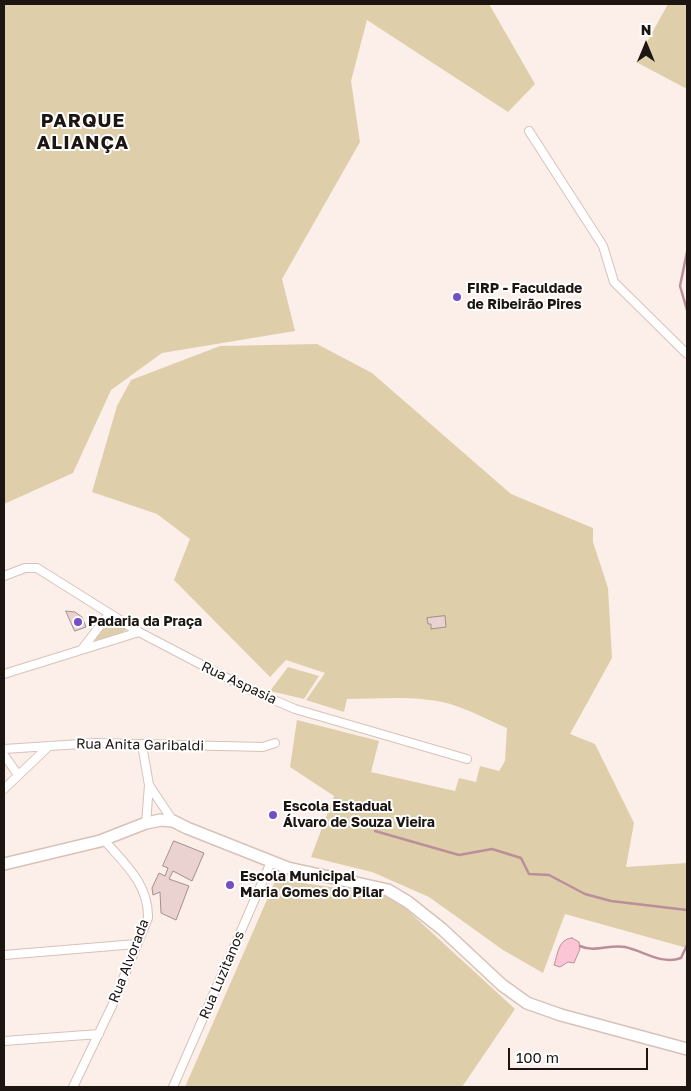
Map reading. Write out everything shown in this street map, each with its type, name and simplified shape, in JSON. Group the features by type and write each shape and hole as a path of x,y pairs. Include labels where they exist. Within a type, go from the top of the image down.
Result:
{"main road":[{"path":"4,864 104,840 146,823 161,820 173,821 271,862 337,880 388,890 408,902 435,923 502,985 527,1003 561,1015 687,1049"}],"street":[{"path":"529,131 603,246 614,282 687,354"},
{"name":"Rua Aspasia","path":"4,576 30,568 41,570 139,632 246,688 295,709 467,759"},
{"path":"83,648 108,614"},
{"path":"4,674 139,632"},
{"name":"Rua Anita Garibaldi","path":"4,749 96,743 263,747 275,743"},
{"path":"142,745 148,785 146,823"},
{"path":"4,790 49,746"},
{"path":"4,754 18,775"},
{"path":"148,785 173,821"},
{"name":"Rua Alvorada","path":"73,1087 99,1034 148,918 148,906 144,891 127,866 104,840"},
{"name":"Rua Luzitanos","path":"173,1087 271,862"},
{"path":"4,955 136,944"},
{"path":"4,1041 99,1034"}],"shaded area":[{"path":"4,4 489,4 535,84 508,112 367,20 351,81 360,142 282,279 295,331 162,353 111,390 73,473 4,504"},
{"path":"668,4 687,4 687,89 636,62"},
{"path":"317,344 372,373 511,494 593,528 593,542 608,588 612,658 570,734 595,744 634,823 626,867 687,863 687,948 565,914 543,973 503,950 429,897 372,872 311,857 334,796 290,767 297,720 379,741 371,772 455,791 459,778 476,782 480,766 499,771 505,761 507,728 465,709 425,699 347,699 344,712 306,700 325,673 286,660 270,677 174,580 190,539 157,514 92,492 117,406 131,380 220,346"},
{"path":"110,617 129,628 113,638 90,642"},
{"path":"288,667 319,676 304,699 270,691"},
{"path":"276,879 392,896 515,1009 462,1087 185,1087"},
{"path":"572,938 579,942 580,949 574,963 568,962 560,967 554,965 561,944 567,939"}],"building":[{"name":"Padaria da Praça","path":"66,611 75,612 82,617 86,627 75,631"},
{"path":"445,616 446,627 431,629 431,624 428,624 427,618"},
{"path":"174,841 204,853 192,881 173,871 169,879 189,886 176,920 161,913 160,892 153,895 152,888 159,873 165,876 168,868 163,866"}],"waterway":[{"path":"687,252 680,286 687,310"},
{"path":"375,831 459,855 492,849 521,858 529,874 549,875 585,894 611,901 687,910"},
{"path":"580,946 591,949 619,946 660,959 674,960 681,958 687,945"}],"place":[{"name":"FIRP - Faculdade de Ribeirão Pires","path":"457,297"},
{"name":"Padaria da Praça","path":"78,622"},
{"name":"Escola Estadual Álvaro de Souza Vieira","path":"273,815"},
{"name":"Escola Municipal Maria Gomes do Pilar","path":"230,885"}],"district":[{"name":"PARQUE ALIANÇA","path":"83,132"}]}
